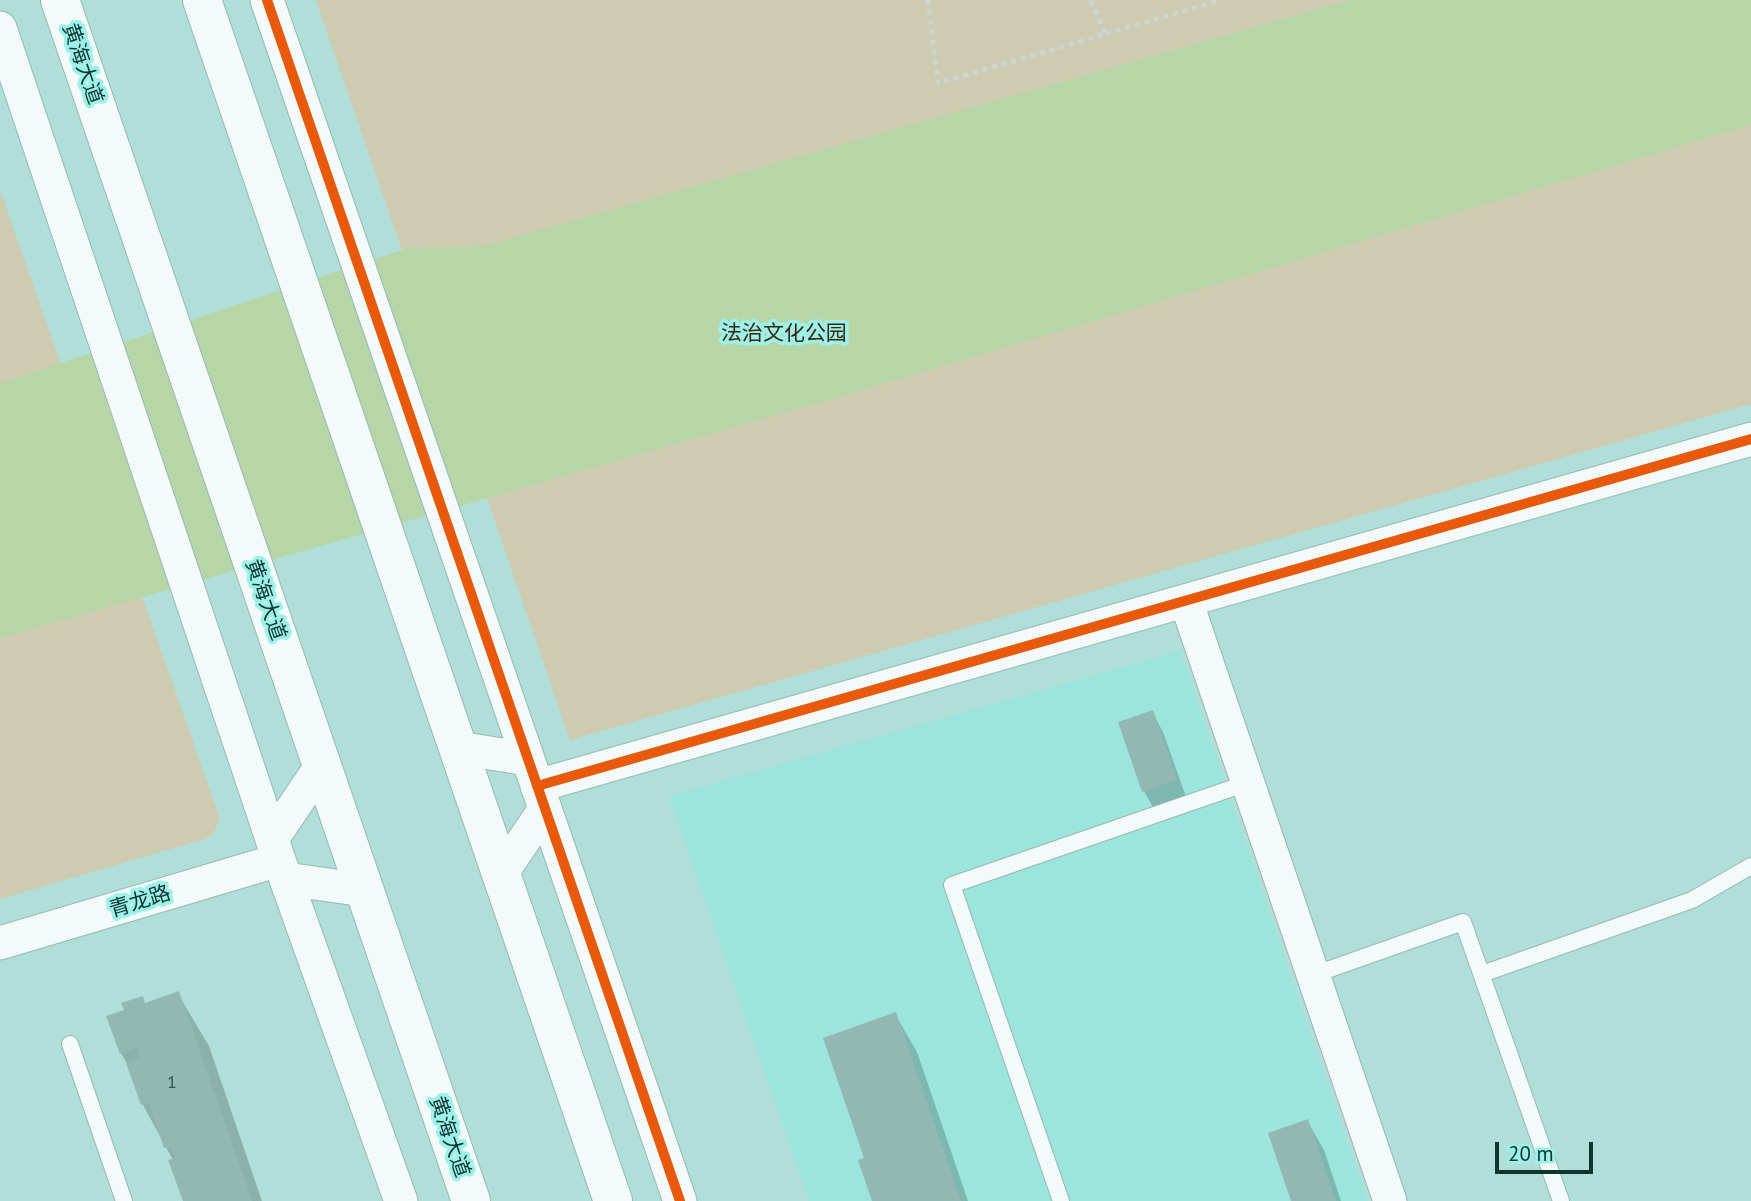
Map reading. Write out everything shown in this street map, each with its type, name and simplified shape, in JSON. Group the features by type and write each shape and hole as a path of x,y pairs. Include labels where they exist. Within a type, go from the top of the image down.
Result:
{"main road":[{"name":"黄海大道","path":"60,0 471,1201"},
{"path":"202,0 613,1201"}],"street":[{"path":"267,0 680,1201"},
{"path":"0,28 279,859 401,1201"},
{"path":"458,748 537,785 1751,439"},
{"path":"1186,601 1390,1201"},
{"path":"279,859 322,765"},
{"path":"501,874 537,785"},
{"path":"279,859 364,890"},
{"name":"青龙路","path":"0,943 279,859"}],"lane":[{"path":"1061,1201 952,884 1247,783"},
{"path":"1482,974 1692,900 1751,866"},
{"path":"1313,975 1463,922 1561,1201"},
{"path":"70,1044 124,1201"}],"path":[{"path":"928,0 938,83 1221,0"},
{"path":"1090,0 1106,34"}],"shaded area":[{"path":"1350,0 1751,0 1751,125 829,400 0,638 0,383 405,249 483,246"},
{"path":"1180,651 1367,1201 809,1201 669,796"}],"green space":[{"name":"法治文化公园","path":"316,0 1751,0 1751,404 570,740"},
{"path":"0,190 220,819 213,834 205,839 0,899"}],"building":[{"path":"1153,710 1177,780 1142,792 1118,722"},
{"path":"179,991 252,1201 183,1201 168,1160 175,1158 171,1146 164,1148 149,1103 141,1105 126,1063 140,1058 137,1048 120,1054 106,1016 124,1010 121,1003 143,996 145,1003"},
{"path":"896,1012 961,1201 872,1201 858,1160 864,1158 823,1038"},
{"path":"1308,1119 1336,1201 1291,1201 1268,1133"}],"cycle path":[{"path":"267,0 680,1201"},
{"path":"537,786 1751,439"}]}
